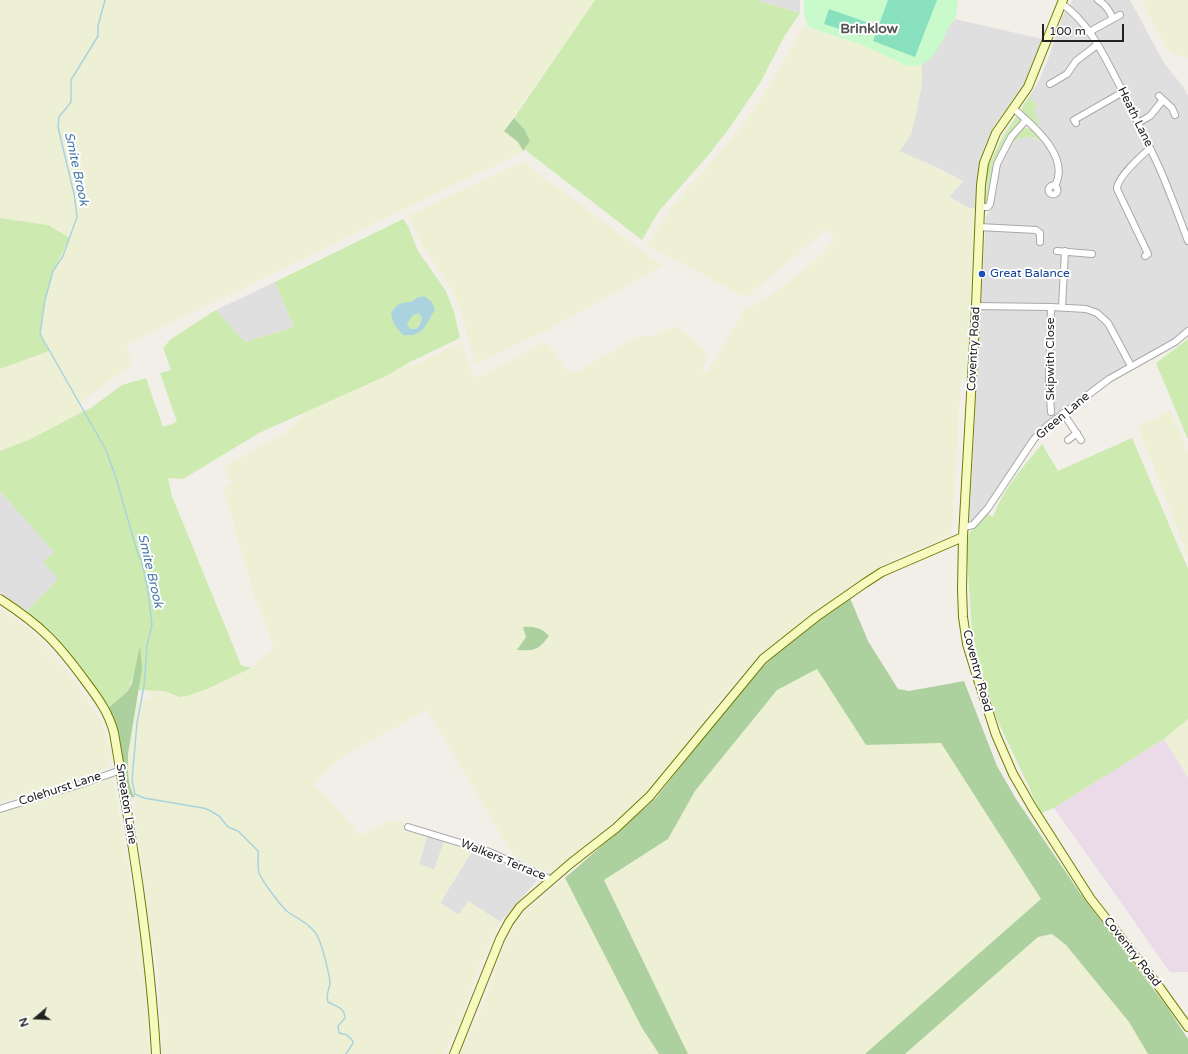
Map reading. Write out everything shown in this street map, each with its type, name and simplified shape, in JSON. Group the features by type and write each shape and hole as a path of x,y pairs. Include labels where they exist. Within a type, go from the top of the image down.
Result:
{"main road":[{"name":"Coventry Road","path":"1063,2 1031,82 996,133 984,163 980,207 963,537 963,617 967,644 988,713 1007,761 1032,807 1090,898 1160,988 1188,1027"},
{"path":"454,1054 500,939 509,922 520,907 616,828 650,796 763,659 794,634 865,582 882,572 963,537"},
{"name":"Smeaton Lane","path":"0,599 26,617 50,638 79,672 104,706 111,719 134,852 152,993 156,1054"}],"street":[{"path":"1098,0 1109,9 1113,19"},
{"name":"Heath Lane","path":"1063,2 1089,32 1123,92 1172,198 1188,241"},
{"path":"1089,32 1120,15"},
{"path":"1050,84 1067,74 1076,61 1097,45"},
{"path":"1076,123 1074,120 1123,92"},
{"path":"1138,123 1150,116 1161,98 1172,108 1175,115"},
{"path":"1013,108 1045,138 1057,161 1059,174 1055,186"},
{"path":"980,207 988,206 990,204 997,164 1011,137 1026,120"},
{"path":"1145,256 1148,254 1117,189 1117,185 1132,166 1150,148"},
{"path":"979,227 1036,230 1040,233 1040,242"},
{"path":"1057,252 1065,251 1092,254"},
{"path":"1062,307 1065,251"},
{"path":"976,306 1086,308 1097,313 1108,323 1131,366"},
{"name":"Skipwith Close","path":"1051,307 1048,366 1051,412"},
{"name":"Green Lane","path":"964,526 973,525 993,501 1034,439 1063,413 1109,379 1175,342 1188,331"},
{"path":"1063,413 1081,440"},
{"path":"1068,440 1077,433"},
{"name":"Colehurst Lane","path":"0,809 121,770"},
{"name":"Walkers Terrace","path":"408,827 487,851 552,880"}],"shaded area":[{"path":"756,0 800,0 800,13"},
{"path":"1073,0 1130,0 1164,63 1184,88 1188,96 1188,333 1103,386 1038,436 975,521 969,524 986,216 992,209 999,168 1010,144 1022,137 1030,137 1041,141 1046,137 1041,131 1034,111 1038,105 1031,100 1031,94 1039,81 1048,59 1063,15"},
{"path":"955,19 1042,39 1024,86 993,127 979,163 976,209 969,208 949,197 963,181 936,167 898,151 906,142 911,133 921,89 921,64 926,62 937,49 949,26"},
{"path":"275,282 294,327 245,342 216,310"},
{"path":"0,491 55,552 58,579 27,611 0,592"},
{"path":"1164,739 1188,777 1188,972 1170,972 1054,808"},
{"path":"427,836 444,842 434,870 419,864"},
{"path":"472,851 538,877 535,883 500,922 468,901 459,915 440,903"}],"green space":[{"path":"0,0 595,0 504,130 518,142 523,151 521,153 126,345 132,364 130,368 123,371 82,401 80,404 82,412 31,439 2,451 0,449 0,369 49,351 40,334 45,300 53,271 70,238 48,225 0,218"},
{"path":"595,0 756,0 800,13 784,37 760,83 728,130 706,158 659,211 642,240 524,149 530,141 525,130 514,118"},
{"path":"804,0 958,0 955,18 934,55 923,64 908,66 862,45 808,27 804,13"},
{"path":"888,0 937,0 915,57 873,41"},
{"path":"1144,0 1188,0 1188,58 1176,55 1167,49 1163,39 1154,26 1145,8"},
{"path":"829,9 866,22 861,36 824,24"},
{"path":"804,26 862,45 908,66 921,64 921,89 916,114 911,133 899,151 963,181 949,197 969,208 976,209 966,379 961,379 952,530 950,534 897,558 864,577 764,651 740,676 708,715 668,768 631,808 550,872 540,870 519,858 510,850 427,710 358,748 340,759 328,770 313,786 325,796 353,826 360,836 388,821 402,821 408,827 427,836 419,864 434,870 444,842 472,851 440,903 459,915 468,901 500,922 479,967 460,1021 444,1054 162,1054 158,971 150,926 135,813 135,797 130,789 128,767 128,754 137,702 144,699 151,699 148,690 165,691 187,696 196,693 251,668 274,647 255,598 223,488 231,484 224,466 287,432 308,410 388,375 408,363 412,366 461,342 472,372 478,378 543,343 548,344 567,370 578,372 624,344 642,336 651,336 676,326 707,353 708,357 702,371 706,374 745,309 770,296 818,258 835,239 825,228 820,235 749,295 743,296 647,245 671,207 735,135 756,106","holes":["524,627 536,627 544,630 549,636 541,646 536,649 522,650 521,645 526,637"]},
{"path":"1031,94 1031,100 1038,105 1034,111 1039,124 1037,126 1022,113 1022,107"},
{"path":"1016,117 1020,118 1020,122 994,168 989,201 985,204 988,166 1003,136"},
{"path":"514,118 525,130 530,141 523,151 518,142 504,131"},
{"path":"1023,127 1031,129 1042,141 1033,137 1025,137 1018,139 1011,144 1014,137"},
{"path":"523,162 661,264 659,268 547,330 475,365 458,303 451,288 421,244 408,215"},
{"path":"0,218 48,225 70,238 53,271 45,300 40,334 49,351 0,369"},
{"path":"403,219 408,226 418,251 446,291 454,312 460,338 408,363 388,375 259,433 183,479 168,478 172,496 241,665 251,668 209,688 187,696 179,697 165,691 138,690 142,669 135,672 127,692 108,708 55,635 27,611 58,579 43,562 54,552 0,491 0,451 31,439 91,408 122,385 146,378 163,427 177,422 160,373 171,370 163,348 171,339 216,310 245,342 294,327 275,282"},
{"path":"1188,339 1188,440 1156,363"},
{"path":"1171,411 1188,452 1188,557 1138,426"},
{"path":"1132,438 1188,569 1188,719 1164,739 1054,808 1041,813 996,717 973,645 966,543 970,532 988,514 993,517 1008,488 1042,444 1058,471"},
{"path":"850,598 868,641 898,689 909,691 964,681 997,766 1016,799 1080,893 1167,1007 1188,1039 1188,1054 1148,1054 1129,1022 1066,945 1052,934 1038,937 905,1054 865,1054 1041,899 941,743 866,745 817,669 777,690 695,791 668,839 604,880 688,1054 659,1054 642,1028 565,878 656,798 732,702 771,658"},
{"path":"0,608 32,631 75,681 101,721 112,754 110,764 103,770 0,803"},
{"path":"523,627 538,628 549,636 536,649 517,650 526,637"},
{"path":"140,646 142,669 128,754 129,782 135,797 129,798 113,721 108,708 127,692 132,683"},
{"path":"817,669 866,745 941,743 1042,900 865,1054 688,1054 604,880 668,839 695,791 777,690"},
{"path":"1188,719 1188,777 1164,739"},
{"path":"107,778 113,778 144,960 149,1054 0,1054 0,812"},
{"path":"565,878 642,1028 659,1054 460,1054 479,1014 492,982 499,957 510,934 525,911"},
{"path":"1053,934 1066,945 1129,1022 1148,1054 905,1054 1038,937"}],"water":[{"path":"424,296 432,302 435,310 420,332 410,335 403,335 394,324 391,314 399,304 412,302 416,298","holes":["419,313 422,318 420,325 416,329 410,329 407,323 413,315"]}],"waterway":[{"name":"Smite Brook","path":"105,0 98,26 98,36 71,80 71,102 59,117 58,127 74,194 77,217 63,256 53,271 45,300 40,334 106,450 142,563 148,591 152,625 147,645 144,686 137,723 132,780 135,794 144,798 209,810 219,816 228,827 238,831 258,851 259,873 267,887 288,912 309,926 318,937 330,982 327,996 328,1002 342,1009 345,1018 338,1026 339,1033 347,1035 353,1041 346,1054"}],"place":[{"name":"Great Balance","path":"982,274"}],"district":[{"name":"Brinklow","path":"869,29"}]}
